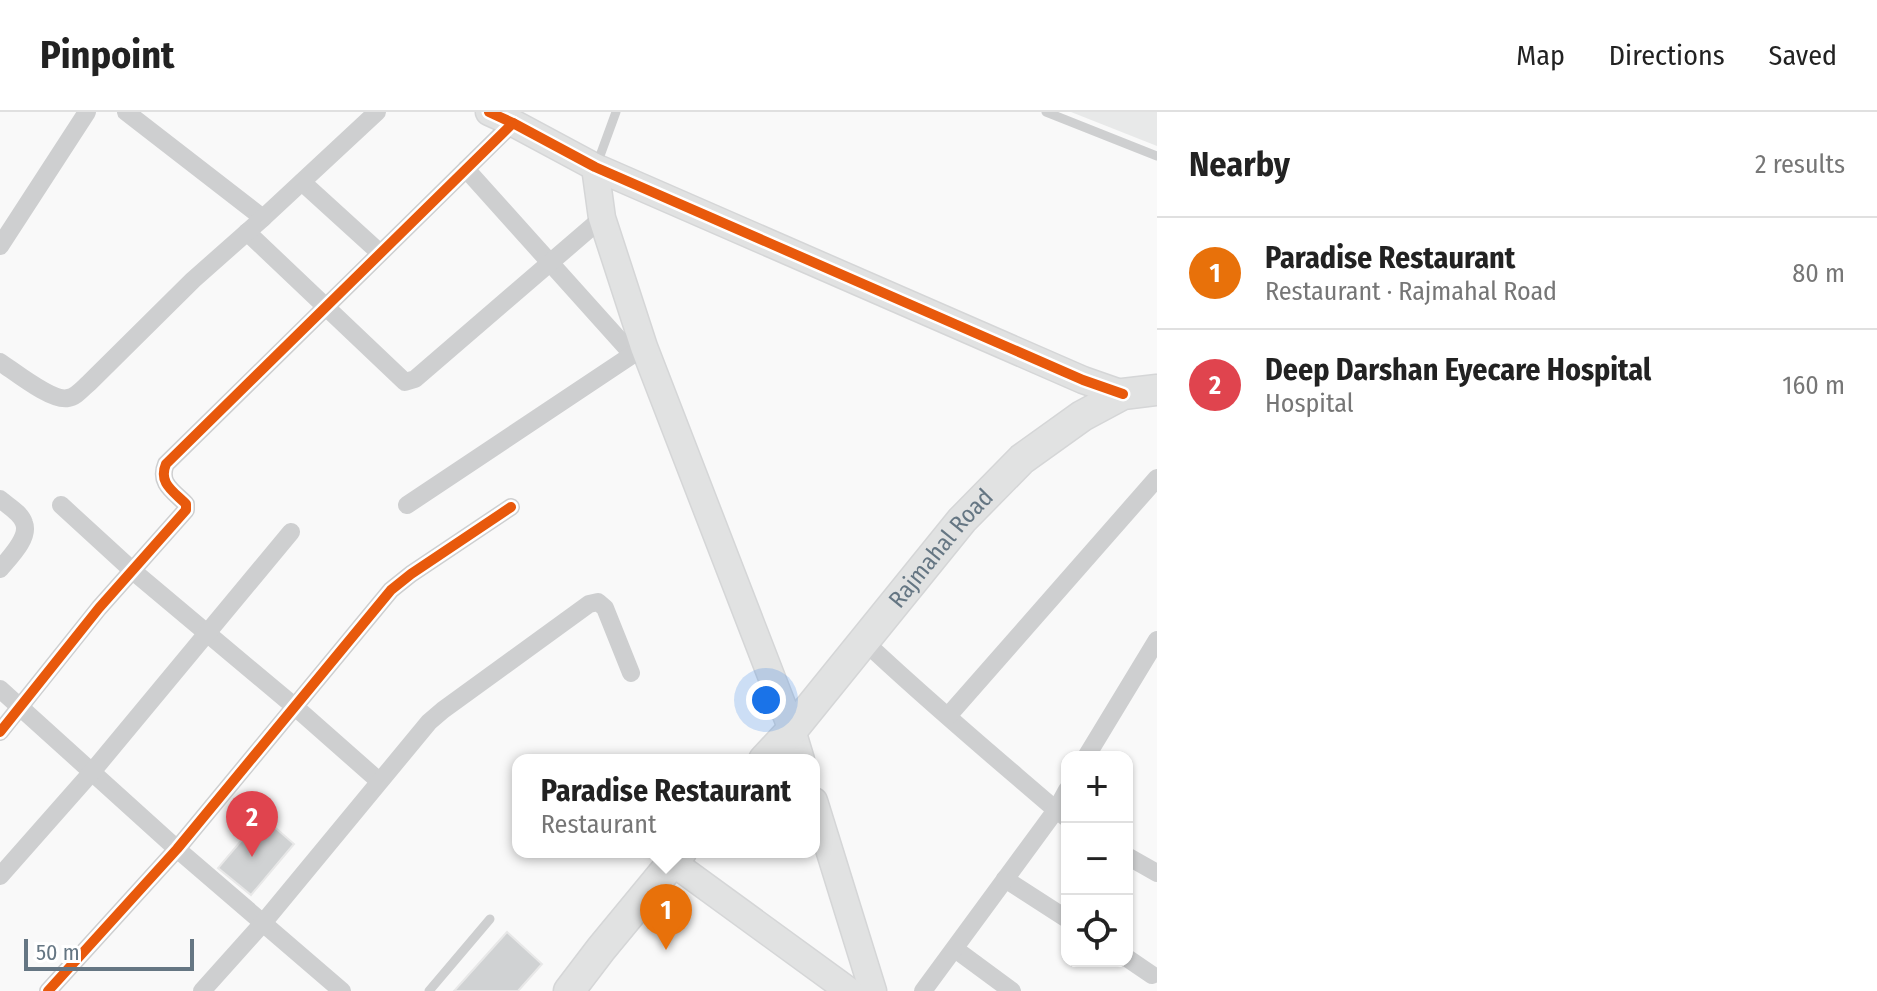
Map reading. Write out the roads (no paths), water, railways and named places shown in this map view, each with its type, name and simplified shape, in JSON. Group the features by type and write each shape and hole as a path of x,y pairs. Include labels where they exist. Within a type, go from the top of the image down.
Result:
{"main road":[{"name":"Rajmahal Road","path":"770,754 962,520 1022,459 1082,416 1123,394 1157,390"},
{"path":"569,991 676,858"}],"street":[{"path":"0,246 87,112"},
{"path":"126,112 263,218"},
{"path":"0,362 50,395 71,398 193,280 377,112"},
{"path":"0,732 99,608 186,510 186,504 164,483 162,473 166,464 466,169 501,117 595,167 1054,367 1123,394"},
{"path":"595,167 602,218 638,351 799,754"},
{"path":"466,169 638,351"},
{"path":"302,182 380,253"},
{"path":"247,232 405,382 415,379 602,218"},
{"path":"407,505 638,351"},
{"path":"948,716 1157,478"},
{"path":"0,499 25,525 25,533 0,569"},
{"path":"61,505 133,571 379,781"},
{"path":"48,991 177,849 391,590 511,507"},
{"path":"0,876 91,773 291,532"},
{"path":"202,991 263,923 429,722 443,710 589,604 598,602 605,608 631,673"},
{"path":"863,640 922,696 1061,814 1005,879 923,991"},
{"path":"1090,751 1157,640"},
{"path":"0,689 177,849 342,991"},
{"path":"820,820 873,991"},
{"path":"678,858 849,991"},
{"path":"1133,859 1157,873"},
{"path":"1005,879 1061,915"},
{"path":"955,949 1012,991"},
{"path":"1133,962 1152,975"}],"lane":[{"path":"595,167 616,112"},
{"path":"1046,112 1157,156"},
{"path":"429,991 490,919"}],"place":[{"name":"Deep Darshan Eyecare Hospital","path":"252,857"},
{"name":"Paradise Restaurant","path":"666,950"}]}
